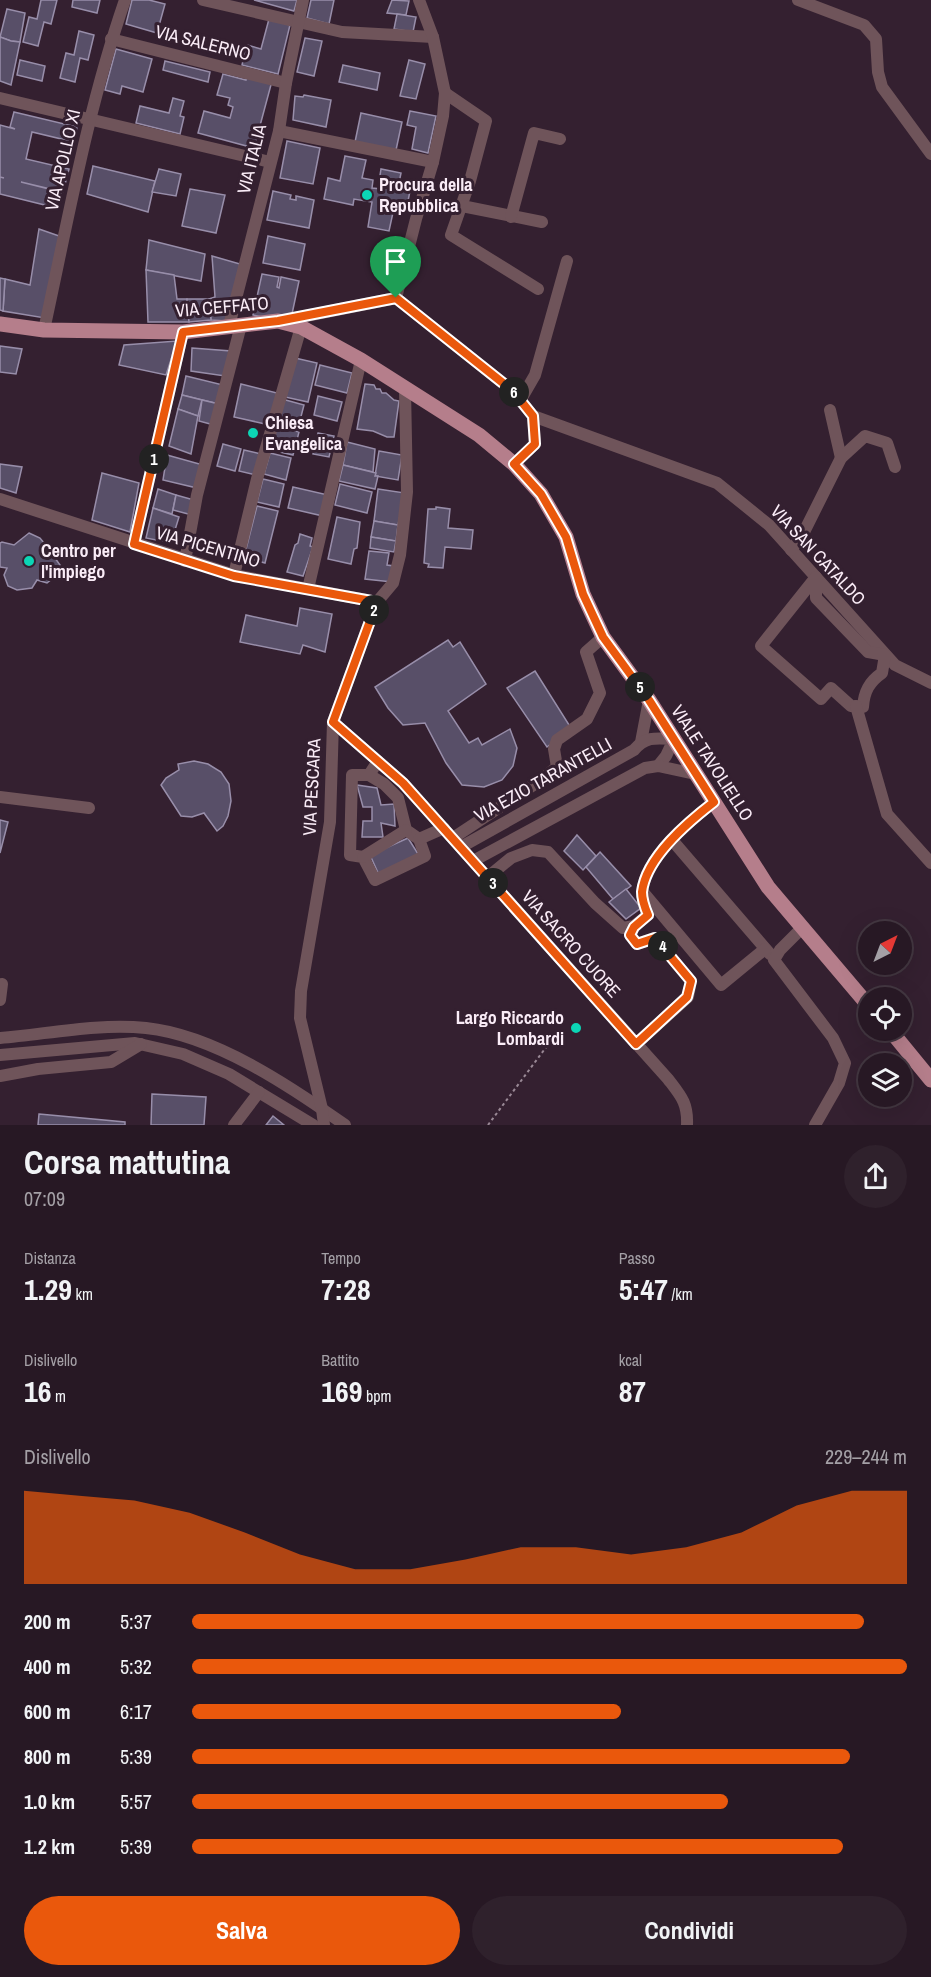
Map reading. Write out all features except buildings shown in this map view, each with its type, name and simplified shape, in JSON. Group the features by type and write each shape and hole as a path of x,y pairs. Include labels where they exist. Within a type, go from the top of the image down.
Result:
{"main road":[{"name":"VIA CEFFATO","path":"0,324 44,330 183,332 278,321 302,327 361,360 479,435 514,464"},
{"name":"VIALE TAVOLIELLO","path":"514,464 541,494 566,537 583,594 603,637 649,700 768,887 858,993"},
{"path":"899,1041 931,1080"}],"street":[{"name":"VIA APOLLO XI","path":"44,330 90,120 111,39 125,0"},
{"path":"203,0 342,32 434,38"},
{"name":"VIA ITALIA","path":"185,561 197,495 270,162 279,131 303,0"},
{"path":"396,298 433,162 443,116 445,93 434,38 419,0"},
{"path":"798,0 864,25 876,39 878,72 882,87 931,154"},
{"name":"VIA SALERNO","path":"111,39 286,83"},
{"path":"445,93 486,121 462,206 451,235 538,289"},
{"path":"0,98 270,162"},
{"path":"279,131 433,162"},
{"path":"511,217 534,133 560,139"},
{"path":"462,206 542,222"},
{"path":"520,401 534,375 567,261"},
{"path":"278,321 396,298 513,391 533,416 535,444 514,464"},
{"path":"234,576 254,489 302,327"},
{"path":"134,544 183,332"},
{"path":"308,589 361,360"},
{"name":"VIA PESCARA","path":"324,1125 300,1018 302,991 330,822 333,722 377,602 393,583 403,537 407,492 405,389"},
{"path":"830,410 841,458"},
{"name":"VIA SAN CATALDO","path":"533,416 717,483 769,525 895,665 931,683"},
{"path":"791,549 803,534 841,458 865,436 887,444 895,467"},
{"name":"VIA PICENTINO","path":"0,499 234,576 377,602"},
{"path":"816,577 761,646 821,699 831,687 851,706 863,707 863,697 867,688 873,679 882,673 885,655"},
{"path":"457,843 557,767 554,749 557,740 587,719 600,693 586,652 603,637"},
{"name":"VIA EZIO TARANTELLI","path":"457,843 634,750 641,742 649,700"},
{"path":"856,706 887,814 931,863"},
{"name":"VIA SACRO CUORE","path":"333,722 403,783 636,1044 682,1097 688,1110 687,1125"},
{"name":"VIA EZIO TARANTELLI","path":"641,742 655,738 674,739"},
{"path":"674,739 658,766 695,774"},
{"path":"369,775 378,761"},
{"name":"VIA EZIO TARANTELLI","path":"473,861 645,768 658,766"},
{"path":"363,856 375,880 425,856 419,839 406,830 398,798 384,784 369,775 352,776 350,855 363,856 406,830"},
{"path":"0,797 89,808"},
{"path":"636,1044 687,997 691,981 655,938 637,944 630,935 634,927 648,915 642,892 651,866 672,840 714,802"},
{"path":"419,839 444,828"},
{"path":"672,840 774,960 833,1038 845,1063 839,1083 815,1125"},
{"path":"488,877 511,858 532,850 548,852 595,903 623,928 634,927"},
{"path":"642,892 721,985 765,949"},
{"path":"774,960 780,950 803,927"},
{"path":"0,1000 2,984"},
{"path":"0,1038 109,1027 147,1028 195,1040 241,1060 345,1125"},
{"path":"0,1054 141,1044 183,1054 229,1074 312,1125"},
{"path":"0,1076 39,1069 111,1062 141,1044"},
{"path":"234,1125 259,1092"}],"path":[{"path":"488,1125 553,1038"}],"place":[{"name":"Procura della Repubblica","path":"367,195"},
{"name":"Chiesa Evangelica","path":"253,433"},
{"name":"Centro per l'impiego","path":"29,561"},
{"name":"Largo Riccardo Lombardi","path":"576,1028"}],"route":[{"path":"396,298 513,391 533,416 535,444 514,464 541,494 566,537 583,594 603,637 649,700 714,802 672,840 651,866 642,892 648,915 634,927 630,935 637,944 655,938 691,981 687,997 636,1044 403,783 333,722 345,684 377,602 234,576 134,544 183,332 278,321 396,298"}]}
